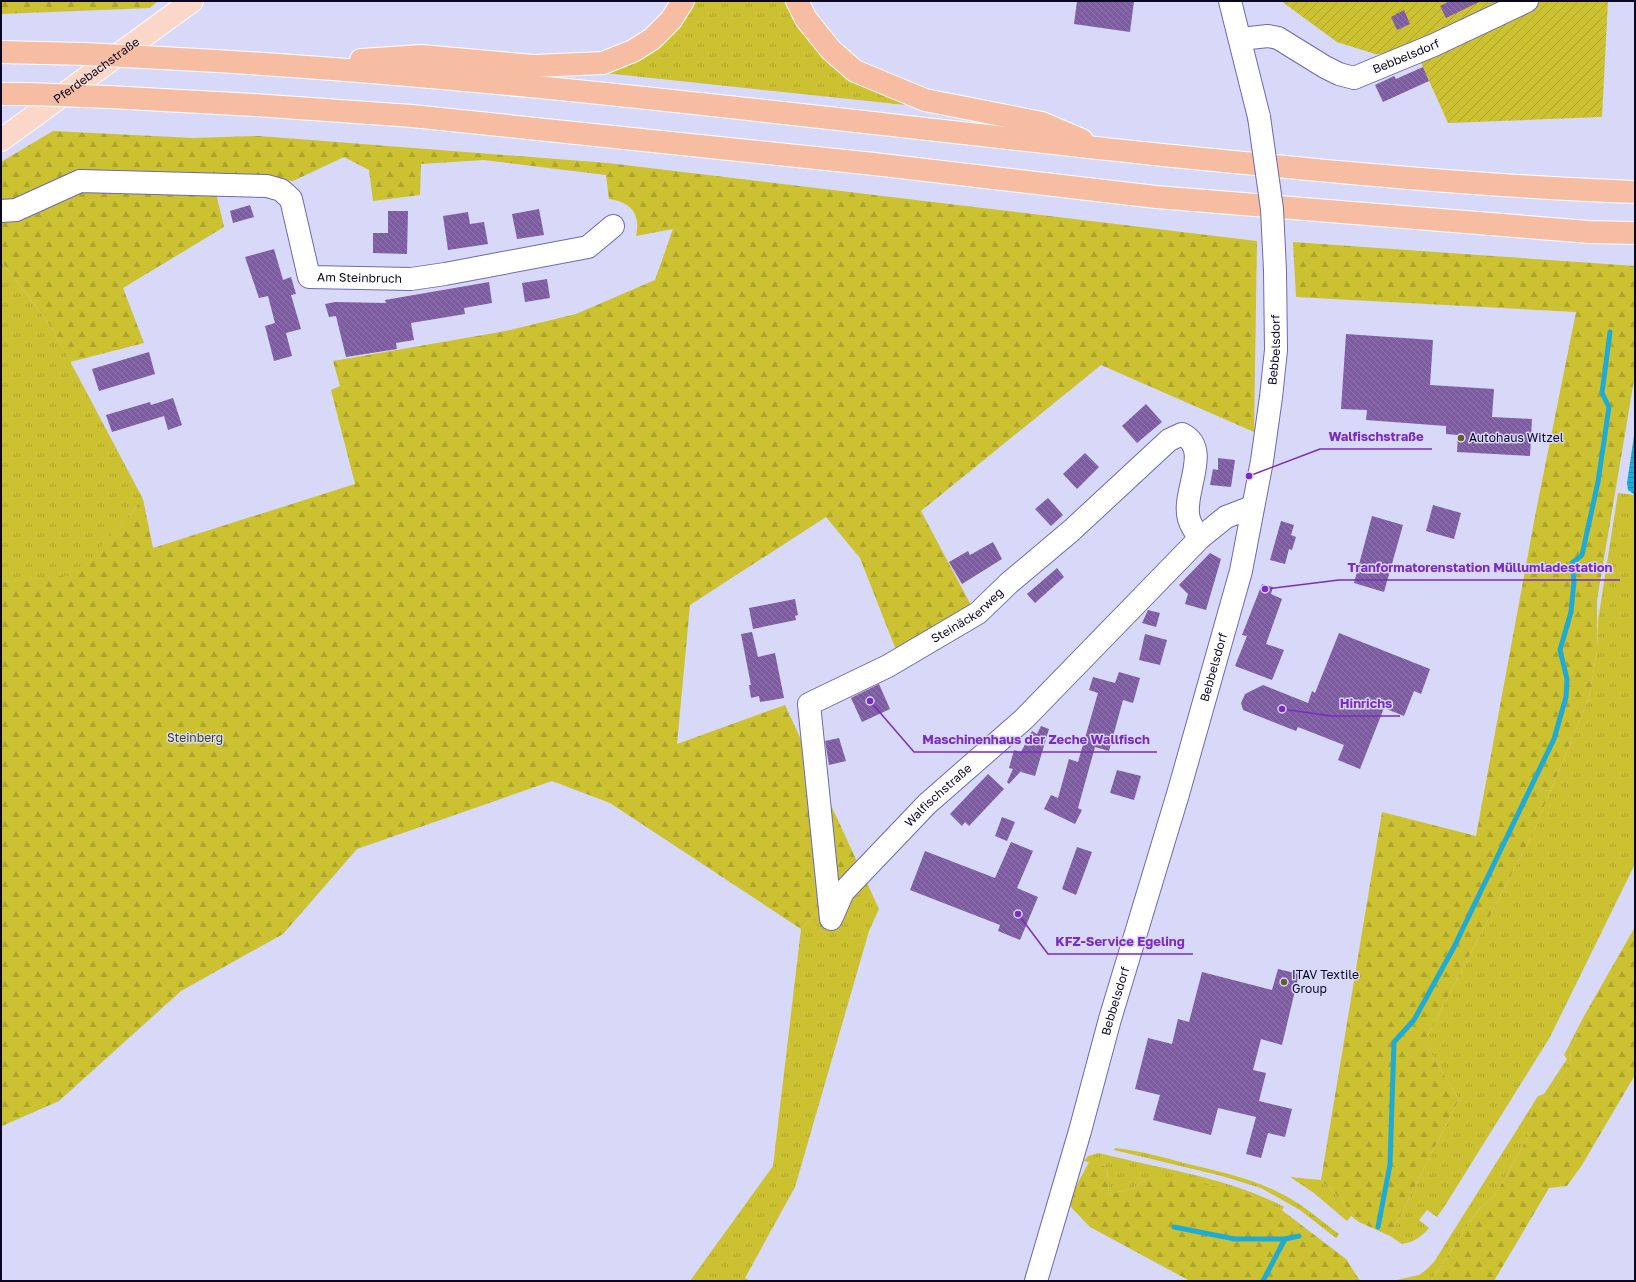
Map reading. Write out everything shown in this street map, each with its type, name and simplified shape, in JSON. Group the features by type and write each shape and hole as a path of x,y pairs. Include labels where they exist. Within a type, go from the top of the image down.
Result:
{"highway":[{"path":"280,64 421,56 534,66 603,63 634,52 652,39 671,20 683,1"},
{"path":"797,1 806,19 831,50 855,70 924,100 1042,123 1101,148"},
{"path":"1,52 85,54 280,64 542,86 1330,172 1552,189 1635,192"},
{"path":"1,94 109,97 247,104 412,116 874,164 1156,197 1588,232 1635,233"}],"main road":[{"name":"Pferdebachstraße","path":"1,140 192,1"}],"street":[{"name":"Bebbelsdorf","path":"1036,1281 1080,1131 1110,1019 1178,794 1241,571 1252,507 1262,462 1276,350 1276,270 1272,209 1259,117 1230,1"},
{"name":"Bebbelsdorf","path":"1240,39 1268,36 1278,38 1325,67 1339,74 1354,78 1434,45 1527,1"},
{"name":"Am Steinbruch","path":"1,211 16,210 80,180 267,186 281,190 291,199 309,276 324,277 411,279 445,274 588,247 613,226"},
{"name":"Steinäckerweg","path":"831,919 809,704 888,666 978,613 1009,583 1072,530 1169,440 1182,434 1189,437 1195,446 1195,466 1188,501 1189,520 1200,538"},
{"name":"Walfischstraße","path":"831,919 843,892 922,810 1024,719 1200,538 1226,516 1252,507"}],"green space":[{"path":"1,1 158,1 150,8 1,14"},
{"path":"689,1 790,1 907,101 906,105 605,73"},
{"path":"1281,1 1608,1 1602,117 1448,123 1418,56 1375,54 1337,42"},
{"name":"Steinberg","path":"53,131 193,138 259,136 608,163 1257,241 1254,432 1101,365 921,511 973,609 898,655 860,558 826,517 690,605 677,744 785,705 860,868 801,929 610,803 552,781 357,849 283,934 181,991 59,1101 2,1126 1,582 76,575 143,499 153,548 355,484 331,390 340,386 333,361 506,331 576,314 655,280 673,229 636,236 637,221 633,210 623,203 609,199 606,175 484,160 421,164 420,195 373,201 369,170 344,157 293,181 212,176 224,227 123,288 144,343 70,362 53,329 1,261 1,162"},
{"path":"1293,242 1635,266 1635,374 1597,600 1597,650 1589,698 1533,833 1427,1037 1427,1047 1459,1099 1390,1236 1359,1222 1341,1199 1321,1180 1382,812 1476,836 1536,511 1576,312 1296,297"},
{"path":"1,261 53,329 143,499 76,576 1,582"},
{"path":"1618,493 1635,495 1635,864 1550,1037 1437,1217 1427,1210 1419,1220 1429,1228 1417,1239 1402,1244 1390,1236 1459,1099 1427,1047 1427,1037 1533,833 1589,698 1597,650 1598,620"},
{"path":"860,868 879,909 869,931 795,1187 745,1278 750,1281 690,1281 773,1166 801,929"},
{"path":"1635,927 1635,1075 1582,1165 1567,1186 1549,1188 1494,1281 1431,1281 1478,1210 1495,1195 1528,1137 1525,1123 1539,1100 1550,1095 1570,1063 1571,1049 1582,1025 1584,1016"},
{"path":"1584,1016 1582,1025 1571,1049 1570,1063 1550,1095 1539,1100 1528,1137 1495,1195 1478,1210 1431,1281 1392,1281 1419,1275 1434,1262 1538,1096 1544,1094 1567,1059 1564,1055"},
{"path":"1115,1148 1163,1157 1226,1173 1260,1184 1297,1202 1339,1234 1336,1238 1300,1210 1261,1188 1222,1176 1114,1150"},
{"path":"1099,1153 1217,1181 1240,1188 1284,1207 1282,1210 1241,1191 1148,1178 1131,1189 1109,1194 1107,1167 1084,1161 1088,1156"},
{"path":"1089,1162 1107,1167 1109,1194 1131,1189 1148,1178 1180,1180 1241,1191 1279,1208 1346,1259 1360,1281 1190,1281 1090,1227 1067,1203"},
{"path":"1290,1177 1321,1180 1341,1199 1359,1222 1351,1216 1347,1221 1314,1193"}],"water":[{"path":"1635,429 1635,495 1628,490 1627,483"}],"building":[{"path":"1077,1 1134,1 1130,32 1074,24"},
{"path":"1450,1 1481,1 1446,18 1440,6"},
{"path":"1404,10 1410,24 1397,30 1391,17"},
{"path":"1423,67 1429,81 1383,102 1375,85 1394,76 1396,79"},
{"path":"250,205 254,217 233,223 230,211"},
{"path":"539,209 544,235 517,239 512,214"},
{"path":"388,211 408,211 407,254 373,253 373,233 388,233"},
{"path":"468,212 470,224 484,222 488,244 448,250 443,216"},
{"path":"274,249 283,280 291,277 296,294 291,295 301,329 286,333 292,356 274,361 265,326 275,323 268,296 259,298 245,257"},
{"path":"547,279 550,298 525,302 522,283"},
{"path":"489,282 492,303 464,308 465,314 411,323 414,340 396,343 397,349 346,357 336,316 329,317 325,304 335,302 386,303 385,300"},
{"path":"1346,334 1433,340 1430,385 1494,389 1492,417 1532,419 1530,456 1457,452 1458,435 1446,434 1446,426 1366,420 1367,410 1341,409"},
{"path":"149,352 155,374 99,391 92,369"},
{"path":"173,398 182,425 168,430 164,416 112,432 106,415 150,402 151,405"},
{"path":"1146,404 1162,422 1137,443 1122,426"},
{"path":"1085,453 1099,467 1077,489 1063,474"},
{"path":"1218,458 1235,460 1231,487 1210,485 1213,469 1218,470"},
{"path":"1048,498 1063,515 1051,526 1035,509"},
{"path":"1433,505 1461,513 1454,539 1426,531"},
{"path":"1372,516 1403,525 1384,592 1354,583"},
{"path":"1281,521 1294,525 1291,535 1296,537 1292,550 1289,549 1285,564 1270,560"},
{"path":"993,542 1002,559 962,584 949,562 968,551 970,555"},
{"path":"1210,553 1221,559 1206,610 1185,604 1188,594 1179,585"},
{"path":"1057,568 1064,577 1035,603 1027,594"},
{"path":"1262,584 1273,587 1271,594 1282,599 1266,644 1284,650 1272,680 1235,666 1247,636 1242,635"},
{"path":"795,599 798,615 795,616 796,620 753,629 749,608"},
{"path":"1148,610 1160,613 1156,627 1142,623"},
{"path":"752,632 758,657 775,653 784,698 760,702 759,696 751,698 749,685 751,685 741,634"},
{"path":"1339,633 1430,669 1421,694 1414,691 1404,716 1384,708 1360,769 1338,760 1344,745 1298,727 1296,731 1243,710 1241,703 1245,694 1263,685 1308,703 1312,691 1315,693"},
{"path":"1145,634 1167,640 1160,665 1139,660"},
{"path":"1119,672 1140,678 1133,703 1123,700 1109,751 1095,747 1078,808 1082,810 1075,824 1044,809 1051,795 1058,798 1069,759 1078,762 1098,693 1089,690 1093,677 1115,683"},
{"path":"879,684 890,709 862,722 851,698"},
{"path":"1041,726 1049,729 1035,776 1021,772 1022,770 1009,784 1007,782 1013,769 1009,768 1014,750 1021,752 1032,731 1037,734"},
{"path":"839,738 846,761 829,765 825,741"},
{"path":"1117,770 1141,776 1134,800 1110,793"},
{"path":"988,774 1004,789 969,826 965,822 962,826 950,814"},
{"path":"1002,817 1015,822 1007,841 995,836"},
{"path":"1011,842 1033,851 1017,888 1038,897 1020,940 998,931 1000,925 910,890 925,851 995,878"},
{"path":"1077,847 1092,852 1076,895 1062,889"},
{"path":"1278,969 1299,974 1282,1045 1261,1039 1253,1070 1266,1073 1259,1101 1292,1109 1285,1137 1268,1133 1261,1158 1246,1154 1256,1117 1218,1108 1211,1135 1153,1120 1160,1095 1135,1089 1148,1038 1172,1044 1178,1019 1189,1022 1202,972 1272,990"}],"waterway":[{"path":"1378,1227 1390,1165 1394,1042 1414,1020 1454,947 1554,739 1566,697 1567,679 1560,650 1571,612 1574,581 1572,563 1582,555 1598,482 1609,407 1602,393 1610,332"},
{"path":"1174,1227 1235,1239 1285,1239"},
{"path":"1263,1281 1285,1239 1299,1236"}],"place":[{"name":"Autohaus Witzel","path":"1461,438"},
{"name":"Walfischstraße","path":"1249,476"},
{"name":"Tranformatorenstation Müllumladestation","path":"1265,589"},
{"name":"Maschinenhaus der Zeche Wallfisch","path":"870,701"},
{"name":"Hinrichs","path":"1282,709"},
{"name":"KFZ-Service Egeling","path":"1018,914"},
{"name":"ITAV Textile Group","path":"1284,982"}]}
